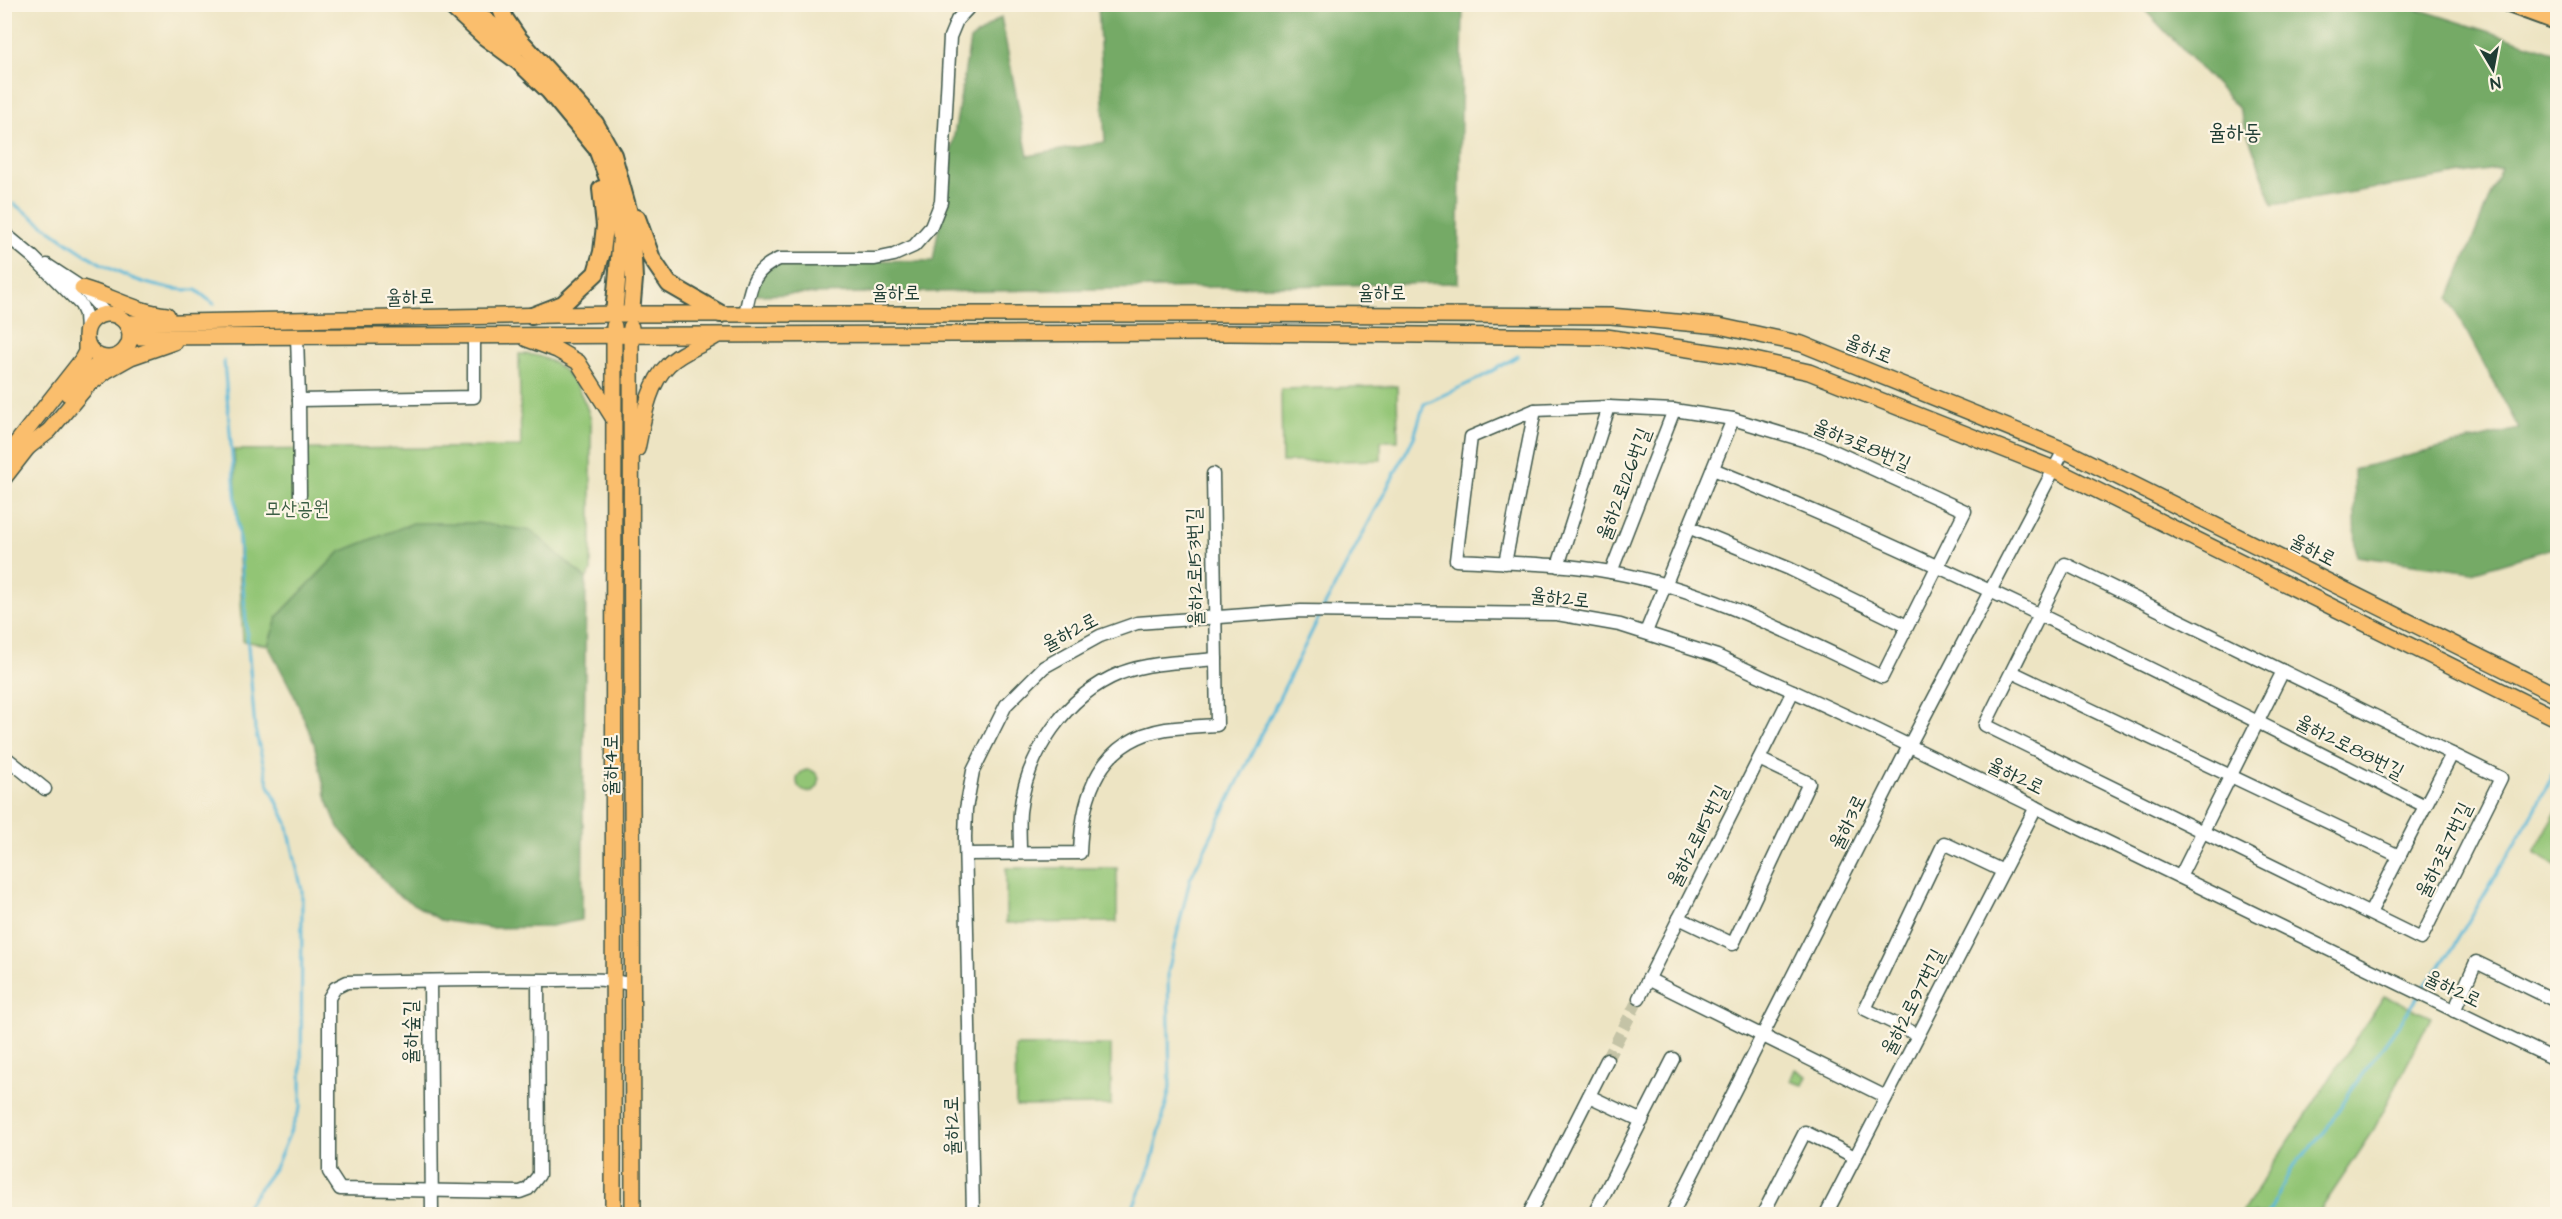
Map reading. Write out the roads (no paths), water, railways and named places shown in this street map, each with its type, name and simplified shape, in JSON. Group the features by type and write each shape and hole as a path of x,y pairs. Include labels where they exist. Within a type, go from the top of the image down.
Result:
{"highway":[{"path":"449,4 485,37 519,62 549,91 597,149 611,187 621,237 614,314"},
{"path":"466,4 478,17 548,69"},
{"path":"499,4 505,19 518,38 595,123 630,185 638,225 652,259 669,285 721,314"},
{"path":"2509,4 2558,22"},
{"path":"532,316 563,304 596,273 602,252 605,226 597,149"},
{"path":"614,155 629,213 632,238 634,279 631,314"}],"main road":[{"path":"82,288 153,314 221,316 247,321"},
{"path":"4,459 81,361 86,352 86,337 93,320 106,314 121,318 128,330 125,350 99,362 87,371 4,477"},
{"name":"율하로","path":"128,330 247,321 614,314 1611,316 1719,326 1802,344 2064,450 2558,696"},
{"name":"율하4로","path":"613,1215 614,314"},
{"name":"율하4로","path":"631,314 633,1215"},
{"name":"율하로","path":"128,330 206,337 1229,333 1606,337 1736,356 1809,372 2054,469 2558,719"},
{"path":"631,472 646,408 656,382 668,365 718,335"},
{"path":"519,336 556,350 578,362 614,419"},
{"path":"86,337 96,355 111,358"},
{"path":"27,448 49,431 87,386 106,370 130,357 162,345 206,337"}],"street":[{"path":"745,314 753,278 765,265 779,259 875,259 894,255 914,246 931,227 940,201 950,37 957,20 972,4"},
{"path":"4,233 33,257 81,305 85,314 86,337"},
{"path":"33,257 82,288 106,314"},
{"path":"297,336 300,495"},
{"path":"299,400 474,397 474,336"},
{"name":"율하2로126번길","path":"1558,566 1609,407"},
{"name":"율하2로126번길","path":"1664,585 1611,572 1558,566 1456,560 1471,437 1535,410 1609,407 1674,410 1733,419"},
{"path":"1505,563 1535,410"},
{"name":"율하2로126번길","path":"1611,572 1674,410"},
{"path":"1646,632 1733,419"},
{"name":"율하3로8번길","path":"1664,585 1756,618 1882,677 1965,512 1823,446 1733,419"},
{"name":"율하3로","path":"1672,1215 1909,746 2064,450"},
{"path":"1713,469 1801,505 1937,567 2258,722"},
{"name":"율하2로153번길","path":"966,854 1080,853 1082,815 1091,785 1111,756 1127,744 1147,734 1166,729 1217,725 1213,474"},
{"path":"1688,527 1790,569 1907,626"},
{"name":"율하3로7번길","path":"2065,564 2283,671 2501,778 2421,939 1985,725 2065,564"},
{"name":"율하2로","path":"973,1215 966,854 966,809 973,771 1006,705 1037,674 1064,655 1100,636 1137,623 1301,611 1350,610 1557,614 1646,632 1717,656 1909,746 2558,1061"},
{"path":"1020,853 1020,812 1027,780 1044,743 1067,710 1090,691 1120,674 1155,664 1216,660"},
{"path":"2180,877 2283,671"},
{"name":"율하3로7번길","path":"2012,672 2399,856"},
{"name":"율하2로115번길","path":"1639,998 1792,691"},
{"name":"율하2로88번길","path":"2258,722 2425,806"},
{"path":"2370,913 2452,754"},
{"path":"4,756 45,789"},
{"path":"1679,918 1733,944 1809,783 1759,759"},
{"name":"율하2로97번길","path":"1826,1215 2036,807"},
{"path":"1918,1035 1864,1009 1944,843 2003,871"},
{"path":"2454,1011 2476,963 2558,1002"},
{"name":"율하숲길","path":"432,1215 430,981 613,979 632,985"},
{"path":"1648,979 1886,1097"},
{"path":"430,981 347,982 339,985 330,994 328,1172 340,1189 520,1192 528,1189 539,1175 538,980"},
{"path":"1594,1215 1673,1059"},
{"path":"1534,1213 1607,1060"},
{"path":"1589,1096 1642,1121"},
{"path":"1763,1215 1805,1132 1856,1157"}],"waterway":[{"path":"14,204 78,249 121,274 144,283 196,290 214,304"},
{"path":"1323,609 1414,437 1424,404 1478,379 1518,356"},
{"path":"224,361 255,729 268,783 287,823 302,891 301,1106 276,1166 238,1214"},
{"path":"1130,1214 1151,1165 1170,1088 1168,972 1190,879 1320,615"},
{"path":"2422,990 2450,952 2535,810 2558,763"},
{"path":"2268,1214 2292,1168 2326,1130 2351,1090 2419,996"}],"tunnel":[{"path":"1607,1060 1639,998"}],"district":[{"name":"율하동","path":"2235,132"}],"park label":[{"name":"모산공원","path":"297,509"}]}
